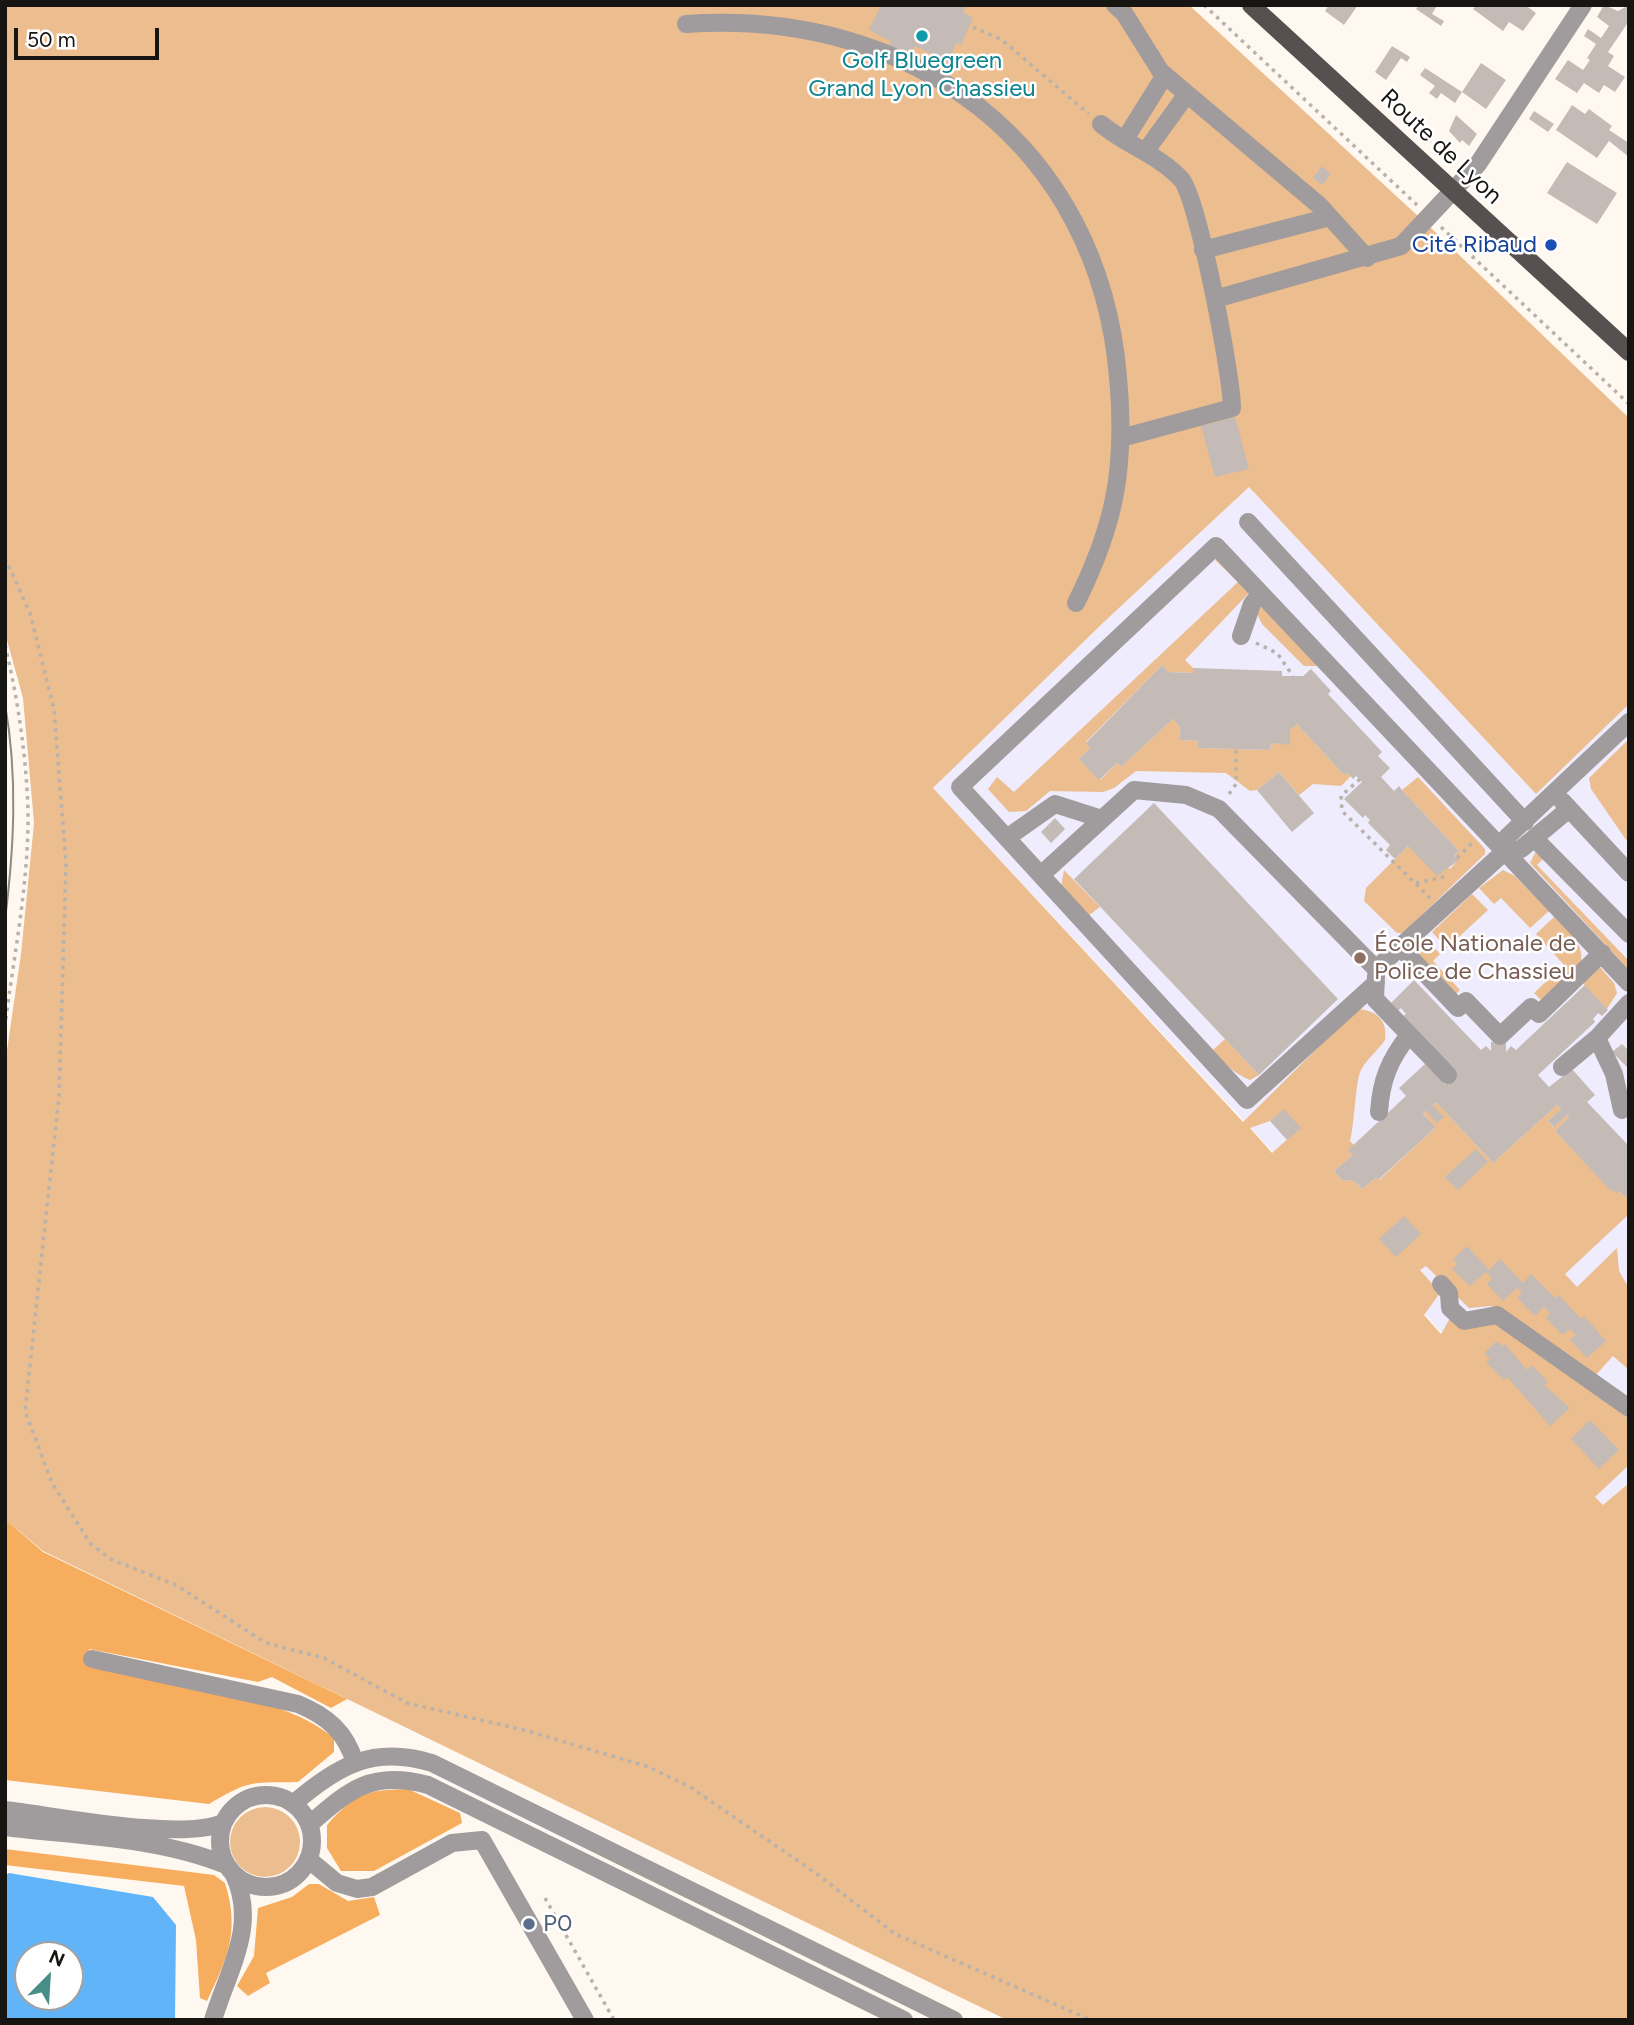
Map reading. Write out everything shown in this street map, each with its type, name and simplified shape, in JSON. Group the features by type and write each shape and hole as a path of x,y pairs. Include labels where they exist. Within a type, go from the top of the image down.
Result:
{"main road":[{"name":"Route de Lyon","path":"1251,5 1629,352"}],"street":[{"path":"1115,5 1165,75 1330,216 1367,258"},
{"path":"1215,299 1367,258 1401,246 1478,164 1583,5"},
{"path":"686,24 762,22 806,28 851,40 941,79 1017,141 1072,215 1095,265 1112,329 1121,438 1119,478 1113,509 1093,568 1076,603"},
{"path":"1125,139 1165,75"},
{"path":"1145,152 1187,94"},
{"path":"1101,124 1145,152 1183,181 1215,299 1232,391 1232,408 1121,438"},
{"path":"1203,250 1330,216"},
{"path":"1248,522 1525,822"},
{"path":"1569,808 1521,849 1503,853 1400,947 1376,976 1247,1100 960,787 1216,546 1503,853 1530,875 1629,983"},
{"path":"1241,636 1252,604 1261,594"},
{"path":"1503,853 1507,837 1629,722"},
{"path":"1042,874 1134,790 1186,795 1219,809 1376,976 1375,999 1447,1075"},
{"path":"1555,793 1629,873"},
{"path":"1008,837 1055,804 1102,819"},
{"path":"1534,838 1629,934"},
{"path":"1400,947 1458,1008 1466,1001 1500,1036 1531,1007 1539,1014 1602,953"},
{"path":"1562,1067 1597,1038 1629,1003"},
{"path":"1379,1112 1381,1082 1394,1054 1409,1035"},
{"path":"1597,1038 1614,1074 1622,1110"},
{"path":"1441,1284 1448,1293 1450,1308 1464,1321 1497,1315 1629,1408"},
{"path":"92,1659 298,1704 314,1711 339,1730 347,1740 355,1763"},
{"path":"293,1804 326,1777 355,1763 391,1756 432,1763 954,2020"},
{"path":"309,1825 347,1793 374,1780 408,1779 428,1785 904,2020"},
{"path":"5,1828 190,1852 230,1870 246,1883 275,1886 295,1876 308,1859 312,1848 309,1825 293,1804 274,1796 253,1796 230,1811 223,1823 219,1844 230,1870 243,1894 243,1932 214,2020"},
{"path":"5,1810 173,1830 206,1830 223,1823"},
{"path":"308,1859 337,1883 357,1889 372,1887 452,1843 482,1840 585,2020"}],"path":[{"path":"973,27 1002,40 1101,124"},
{"path":"5,558 30,613 54,709 66,863 59,1096 25,1411 51,1483 90,1543 110,1559 176,1585 265,1643 324,1658 407,1703 524,1730 649,1767 701,1794 817,1874 895,1934 1091,2020"},
{"path":"1241,636 1278,653 1293,676"},
{"path":"5,645 23,734 28,813 23,890 5,1025"},
{"path":"1219,809 1236,784 1236,749"},
{"path":"1360,779 1341,796 1342,811 1441,910"},
{"path":"1457,858 1483,831"},
{"path":"1416,883 1441,880 1452,873"},
{"path":"545,1898 614,2020"}],"shaded area":[{"path":"5,5 1189,5 1431,228 1629,418 1629,704 1536,794 1249,487 1105,621 933,788 1243,1122 1357,1009 1370,1011 1379,1017 1385,1027 1385,1040 1363,1066 1359,1076 1350,1141 1354,1145 1349,1150 1353,1155 1334,1171 1342,1180 1354,1181 1362,1189 1376,1178 1379,1180 1436,1127 1423,1114 1426,1111 1438,1122 1443,1117 1433,1105 1436,1102 1493,1163 1557,1105 1561,1109 1548,1121 1553,1127 1567,1115 1569,1117 1555,1131 1609,1188 1619,1191 1625,1197 1629,1193 1629,1214 1565,1274 1577,1287 1617,1248 1619,1271 1629,1288 1629,1370 1613,1356 1594,1377 1502,1312 1491,1306 1469,1308 1426,1266 1420,1270 1440,1293 1424,1315 1441,1334 1449,1320 1494,1320 1629,1419 1629,1465 1595,1497 1603,1505 1629,1483 1629,2020 1007,2020 43,1551 5,1519 5,1064 21,954 34,823 23,698 5,633","holes":["1284,1110 1300,1128 1272,1153 1250,1128 1270,1121"]},
{"name":"École Nationale de Police de Chassieu","path":"1249,487 1535,793 1629,704 1629,1483 1603,1505 933,788 1105,621"},
{"path":"1219,556 1248,588 1248,594 1185,660 1193,668 1193,673 1169,672 1162,665 1086,742 1090,748 1079,759 1100,780 1117,763 1121,767 1173,719 1180,727 1179,740 1198,741 1199,748 1270,750 1271,743 1290,744 1290,730 1297,724 1344,775 1347,772 1351,776 1341,786 1313,784 1299,795 1279,772 1257,790 1250,791 1226,773 1136,771 1114,788 1103,792 1050,791 1026,811 1009,812 988,789 997,777 1014,792 1238,582 1215,560"},
{"path":"1261,607 1322,666 1304,666 1262,624 1257,614"},
{"path":"1629,739 1629,844 1591,789 1589,778"},
{"path":"1418,777 1485,849 1485,854 1403,933 1397,933 1364,901 1366,888 1408,846 1450,869 1458,860 1454,856 1459,851 1402,790"},
{"path":"1535,853 1546,856 1537,865 1629,961 1629,970 1530,863"},
{"path":"1064,870 1100,907 1088,916 1061,887"},
{"path":"1503,870 1515,876 1549,911 1530,928 1501,898 1494,904 1479,888"},
{"path":"1472,894 1488,910 1447,948 1432,932"},
{"path":"1554,917 1578,945 1581,951 1580,965 1542,1001 1534,993 1564,965 1536,934"},
{"path":"1425,938 1440,954 1433,961 1460,990 1455,995 1413,954"},
{"path":"1599,966 1614,983 1617,993 1607,1009 1581,981"},
{"path":"1225,1039 1259,1075 1250,1080 1244,1078 1221,1059 1213,1050"},
{"path":"5,1519 43,1552 347,1699 331,1708 272,1677 258,1682 89,1649 87,1665 217,1690 283,1710 334,1738 334,1752 298,1782 243,1786 209,1804 5,1780"},
{"path":"408,1789 460,1813 462,1823 374,1871 341,1871 327,1848 327,1825 346,1806 363,1795"},
{"path":"265,1807 290,1817 300,1842 290,1867 265,1877 240,1867 230,1842 240,1817"},
{"path":"5,1849 214,1875 225,1883 231,1915 230,1943 207,2001 200,1998 196,1940 184,1886 5,1865"},
{"path":"309,1884 319,1884 348,1901 374,1897 380,1915 266,1973 270,1983 248,1996 237,1986 254,1956 258,1908 292,1897"}],"water":[{"path":"9,1873 153,1897 176,1925 175,2020 5,2020 5,1876"}],"building":[{"name":"Golf Bluegreen Grand Lyon Chassieu","path":"881,5 966,5 963,12 973,18 961,45 956,43 948,62 915,46 909,59 887,49 890,41 869,30"},
{"path":"1329,5 1358,5 1344,25 1325,11"},
{"path":"1419,5 1437,5 1432,14 1444,21 1441,26 1416,9"},
{"path":"1476,5 1525,5 1536,13 1523,31 1509,22 1503,31 1473,9"},
{"path":"1604,5 1618,11 1629,5 1629,21 1608,52 1614,56 1608,66 1625,77 1615,92 1604,85 1599,93 1584,83 1577,93 1555,79 1568,60 1583,70 1590,60 1587,58 1596,44 1584,36 1588,29 1601,38 1609,26 1597,17"},
{"path":"1392,46 1410,57 1407,62 1401,58 1386,80 1375,72"},
{"path":"1481,63 1506,80 1486,109 1462,92"},
{"path":"1425,68 1462,92 1455,103 1441,93 1437,99 1429,93 1435,86 1420,75"},
{"path":"1572,105 1585,114 1589,109 1612,126 1609,130 1629,143 1629,157 1609,141 1597,158 1556,130"},
{"path":"1534,111 1554,124 1548,132 1529,119"},
{"path":"1456,115 1477,134 1469,146 1462,140 1460,143 1449,131"},
{"path":"1567,162 1617,193 1597,224 1547,193"},
{"path":"1322,166 1331,174 1322,185 1313,178"},
{"path":"1235,417 1249,469 1215,477 1201,426"},
{"path":"1162,665 1169,672 1193,673 1193,668 1282,671 1282,676 1303,676 1311,669 1331,691 1328,694 1382,752 1378,756 1390,768 1381,777 1394,791 1399,786 1459,851 1454,856 1459,860 1437,876 1408,846 1395,859 1386,850 1390,845 1368,823 1370,820 1365,815 1363,818 1344,799 1362,782 1356,776 1353,779 1347,772 1344,775 1297,724 1290,730 1290,745 1271,743 1270,750 1198,748 1198,741 1179,740 1180,727 1173,719 1121,767 1117,763 1099,780 1079,759 1090,748 1086,743"},
{"path":"1279,772 1314,813 1292,832 1257,790"},
{"path":"1154,803 1338,999 1259,1075 1074,879"},
{"path":"1055,818 1065,829 1051,843 1041,832"},
{"path":"1414,980 1481,1050 1486,1046 1491,1051 1491,1042 1506,1042 1506,1052 1511,1046 1516,1050 1585,985 1608,1010 1602,1016 1598,1013 1593,1019 1595,1022 1538,1075 1549,1087 1572,1069 1595,1095 1587,1102 1629,1146 1629,1193 1625,1197 1619,1191 1617,1193 1609,1189 1555,1131 1569,1117 1567,1115 1554,1127 1548,1121 1561,1109 1557,1105 1493,1163 1436,1102 1433,1105 1444,1117 1437,1123 1426,1111 1423,1114 1436,1127 1378,1180 1376,1178 1362,1189 1354,1181 1342,1180 1334,1171 1353,1155 1348,1150 1406,1096 1399,1088 1425,1064 1445,1084 1457,1074 1403,1016 1406,1014 1401,1008 1398,1011 1391,1003"},
{"path":"1622,1044 1629,1051 1629,1069 1612,1052"},
{"path":"1284,1109 1301,1128 1287,1140 1270,1121"},
{"path":"1476,1149 1488,1162 1458,1190 1445,1177"},
{"path":"1404,1216 1421,1234 1396,1257 1379,1239"},
{"path":"1467,1246 1489,1270 1500,1259 1523,1283 1531,1274 1555,1298 1559,1295 1581,1319 1584,1316 1606,1341 1587,1358 1570,1340 1576,1335 1570,1329 1562,1335 1546,1318 1550,1313 1544,1307 1535,1316 1517,1298 1522,1293 1517,1288 1503,1301 1487,1284 1492,1278 1486,1272 1470,1286 1452,1269 1458,1264 1453,1259"},
{"path":"1497,1341 1503,1346 1505,1344 1527,1370 1532,1365 1548,1382 1544,1385 1570,1408 1550,1426 1507,1377 1504,1380 1486,1362 1490,1359 1484,1353"},
{"path":"1590,1420 1619,1450 1599,1469 1571,1439"}],"tram line":[{"path":"5,704 13,785 11,866 5,920"}],"place":[{"name":"Golf Bluegreen Grand Lyon Chassieu","path":"922,36"},
{"name":"Cité Ribaud","path":"1551,245"},
{"name":"École Nationale de Police de Chassieu","path":"1360,958"},
{"name":"P0","path":"529,1924"}]}
